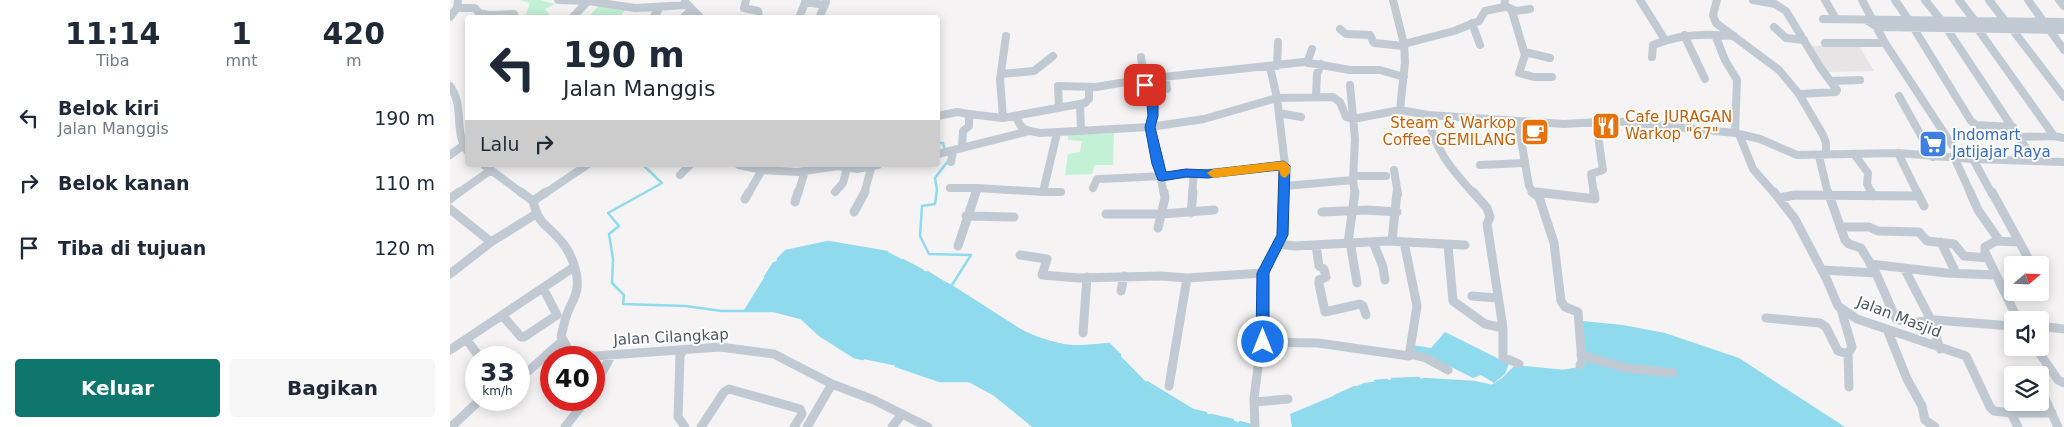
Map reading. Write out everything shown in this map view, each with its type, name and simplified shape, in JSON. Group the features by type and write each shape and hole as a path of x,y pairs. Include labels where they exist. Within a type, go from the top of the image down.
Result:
{"street":[{"path":"558,0 588,1 635,8 688,4 698,15"},
{"path":"746,0 744,8 758,12 758,15"},
{"path":"1393,0 1404,45 1404,77 1400,110"},
{"path":"1640,0 1665,40"},
{"path":"1716,0 1713,19 1717,24 1780,70 1799,94 1823,135 1826,143 1822,155 1829,196 1838,216 1840,227 1846,242 1860,247 1876,273 1896,319 1909,323 1932,320 2004,325"},
{"path":"1753,0 1771,3 1783,8 1820,67 1837,90 1836,92 1799,94"},
{"path":"1825,0 1836,19"},
{"path":"1862,0 1872,22 1885,43 1952,145"},
{"path":"1895,0 1908,19"},
{"path":"1925,0 1941,20 2034,160"},
{"path":"1959,0 2054,136"},
{"path":"1989,0 2005,21"},
{"path":"2028,0 2064,50"},
{"path":"2060,0 2064,6"},
{"path":"575,15 588,1"},
{"path":"800,15 806,1 826,3 820,15"},
{"path":"450,17 458,4 475,8 479,14 484,15"},
{"path":"1340,29 1346,34 1370,35 1374,43 1378,45 1404,45 1454,31 1479,21 1485,11 1502,8 1507,5 1530,8"},
{"path":"1507,5 1525,52 1520,70 1521,74 1534,77 1552,77"},
{"path":"655,15 660,7"},
{"path":"502,15 515,15"},
{"path":"1823,19 1946,28 2005,21 2064,22"},
{"path":"1872,22 1908,19 1941,20 2012,29 2064,30"},
{"path":"1472,23 1480,45"},
{"path":"1774,27 1786,38 1804,40"},
{"path":"1913,27 1971,121 1976,125 2013,127"},
{"path":"2012,29 2064,97"},
{"path":"1684,35 1705,79"},
{"path":"1652,58 1653,45 1665,40 1684,35 1734,36"},
{"path":"1714,35 1725,60 1737,80 1734,102 1737,134"},
{"path":"1003,118 999,86 1006,36"},
{"path":"1255,427 1257,375 1263,342 1263,273 1282,235 1285,186 1274,66 1278,42"},
{"path":"1825,43 1885,43"},
{"path":"1307,62 1312,49"},
{"path":"1525,52 1550,58"},
{"path":"1001,74 1034,71 1053,56"},
{"path":"1140,56 1144,79 1154,110 1150,127 1157,164 1162,177 1164,198 1158,228"},
{"path":"1059,107 1058,86 1089,87 1144,79 1307,62 1350,70 1368,68 1385,70 1404,77"},
{"path":"1316,96 1317,74 1321,64"},
{"path":"1165,77 1167,89"},
{"path":"1832,81 1860,80"},
{"path":"1350,85 1355,139 1353,178 1355,193 1349,242 1357,284"},
{"path":"450,86 456,94 459,114 458,132 464,149 450,155"},
{"path":"940,116 958,112 1003,118 1080,104 1089,99 1089,87"},
{"path":"940,153 1030,131 1056,133 1150,127 1204,119 1277,98 1316,96 1337,98 1345,117 1352,119 1400,110 1428,115 1518,122 1564,124 1596,122 1635,123 1737,134 1760,139 1788,153 1797,155 1898,153 1933,157 2064,162"},
{"path":"1899,96 1933,157"},
{"path":"1080,104 1081,131"},
{"path":"1279,113 1301,117"},
{"path":"450,118 459,114"},
{"path":"962,147 963,131 969,126 969,114"},
{"path":"1428,115 1431,137 1458,176 1487,208 1489,213 1490,217 1487,224 1503,328 1504,358 1519,364"},
{"path":"1016,116 1019,125 1030,131"},
{"path":"1518,122 1524,163 1531,192 1539,197 1554,244 1561,301 1564,307 1578,311 1582,359 1625,370 1645,373 1673,373"},
{"path":"1531,192 1595,199 1591,174 1604,170 1596,122"},
{"path":"1042,192 1056,133"},
{"name":"Jalan Masjid","path":"1737,134 1753,169 1795,219 1822,270 1834,300 1841,309 1850,316 1940,349 1961,354 1969,359 1990,407 1994,411 2011,413"},
{"path":"2020,137 2054,136 2064,138"},
{"path":"951,162 953,150"},
{"path":"1898,153 1924,206"},
{"path":"1854,154 1868,174 1867,184 1873,196"},
{"path":"1954,157 1978,210 1998,240"},
{"path":"1973,159 2027,256"},
{"path":"1480,165 1524,163"},
{"path":"1093,188 1095,180 1162,177 1194,173 1208,174 1284,166"},
{"path":"532,200 582,167"},
{"path":"680,175 688,167"},
{"path":"748,167 762,170 779,168 805,171 831,167"},
{"path":"842,167 857,169 868,167"},
{"path":"854,212 865,192 874,167"},
{"path":"450,199 488,168 532,200 536,214 545,227 561,240 569,252 574,267 577,288 562,328 562,341 530,369"},
{"path":"836,192 843,183 847,168"},
{"path":"745,199 762,170"},
{"path":"795,202 805,171"},
{"path":"1191,213 1194,173"},
{"path":"1285,186 1390,173 1398,191 1397,212 1392,241"},
{"path":"950,188 1061,192"},
{"path":"958,246 966,216 977,188"},
{"path":"1779,198 1795,195 1919,196"},
{"path":"450,209 491,242"},
{"path":"1106,214 1191,213 1214,210"},
{"path":"1322,212 1352,210 1397,212"},
{"path":"450,274 491,242 536,214"},
{"path":"966,216 1014,217"},
{"path":"1840,227 1869,227 1878,231 1919,232 1925,240 1954,244 1964,256 1988,258"},
{"path":"2014,311 1985,252 1986,245 1998,240 2019,242"},
{"path":"1278,244 1295,246 1392,241 1465,245"},
{"path":"1373,242 1383,267 1385,280"},
{"path":"1404,242 1417,306 1410,338 1410,354"},
{"path":"1941,242 1956,274"},
{"path":"1316,245 1320,266 1324,269 1326,277 1319,280 1318,284 1318,294 1325,312 1360,304 1363,306 1366,315"},
{"path":"1448,245 1453,301 1485,324 1503,328"},
{"path":"1020,255 1047,259 1042,275 1186,278 1263,273"},
{"path":"1870,264 1956,274 1996,275"},
{"path":"450,350 574,267"},
{"path":"1904,268 1932,320 1940,349"},
{"path":"1822,270 1876,273"},
{"path":"1122,291 1124,276"},
{"path":"1083,333 1087,277"},
{"path":"1169,386 1186,278"},
{"path":"502,315 520,337 524,337 557,315 543,288"},
{"path":"1472,296 1497,298"},
{"path":"1841,309 1852,347 1848,354 1849,387"},
{"path":"1766,318 1820,323 1826,327 1838,351 1848,354"},
{"path":"2049,327 2064,329"},
{"path":"1887,329 1907,379 1922,406 1925,420 1935,427"},
{"path":"467,340 471,346"},
{"name":"Jalan Cilangkap","path":"562,341 568,349 595,356 682,352 720,347 774,354 832,384 928,427"},
{"path":"1263,342 1318,343 1408,356 1410,354 1426,358 1448,370"},
{"path":"682,352 680,356 678,417 685,427"},
{"path":"605,367 611,356"},
{"path":"2042,356 2058,380 2064,383"},
{"path":"807,427 832,384"},
{"path":"700,427 724,392 731,389 800,409 802,414 794,427"},
{"path":"1255,402 1288,399"},
{"path":"2049,407 2058,427"},
{"path":"451,427 468,411"},
{"path":"565,427 577,411"},
{"path":"2018,427 2011,413 2052,413"},
{"path":"892,427 902,414"}],"shaded area":[{"path":"1808,46 1859,46 1874,71 1825,72"}],"green space":[{"path":"520,0 540,0 555,4 545,9 550,15 526,15 530,3"},
{"path":"598,6 626,9 622,15 590,15"},
{"path":"1114,133 1113,165 1095,165 1092,174 1065,175 1068,154 1080,152 1082,141 1068,140 1068,135"}],"water":[{"path":"828,242 888,252 952,285 1030,335 1069,346 1109,344 1148,384 1193,410 1250,425 1250,427 1034,427 995,395 969,381 940,381 897,366 854,357 821,336 801,318 774,311 744,310 772,265 786,251"},
{"path":"1582,321 1623,325 1665,333 1739,358 1845,427 1292,427 1290,414 1364,383 1411,377 1441,381 1474,382 1492,386 1504,378 1515,366 1564,371 1583,367"},
{"path":"1445,332 1509,364 1505,374 1494,383 1481,375 1473,378 1431,357 1412,353 1413,345 1431,348"}],"waterway":[{"path":"940,143 943,143 945,150"},
{"path":"948,161 935,178 937,190 935,204 922,206 920,236 929,254 971,255 952,285"},
{"path":"645,167 662,183 608,213 619,226 609,234 613,259 612,283 624,295 623,304 685,306 722,311 774,311 801,318 821,336 854,357 863,359"},
{"path":"778,259 786,251 828,242 887,252"},
{"path":"903,260 922,270"},
{"path":"765,277 774,263"},
{"path":"927,272 1014,327 1033,336 1052,343 1070,346 1109,344 1120,355"},
{"path":"896,366 940,381 969,381 995,395 1034,427"},
{"path":"1424,379 1474,382 1492,386 1504,378 1516,366"},
{"path":"1521,367 1564,371 1580,368"},
{"path":"1392,379 1419,378"},
{"path":"1375,381 1387,380"},
{"path":"1147,382 1193,410 1206,413"},
{"path":"1335,396 1355,387"},
{"path":"1211,415 1233,420"},
{"path":"1240,422 1250,425 1250,427"}],"slow traffic":[{"path":"1213,173 1284,166 1285,173"}],"place":[{"name":"Cafe JURAGAN Warkop \"67\"","path":"1606,126"},
{"name":"Steam & Warkop Coffee GEMILANG","path":"1535,132"},
{"name":"Indomart Jatijajar Raya","path":"1933,144"}],"route":[{"path":"1145,85 1154,110 1150,127 1157,164 1162,177 1186,173 1208,174 1284,166 1285,186 1282,235 1263,273 1263,342"}]}
